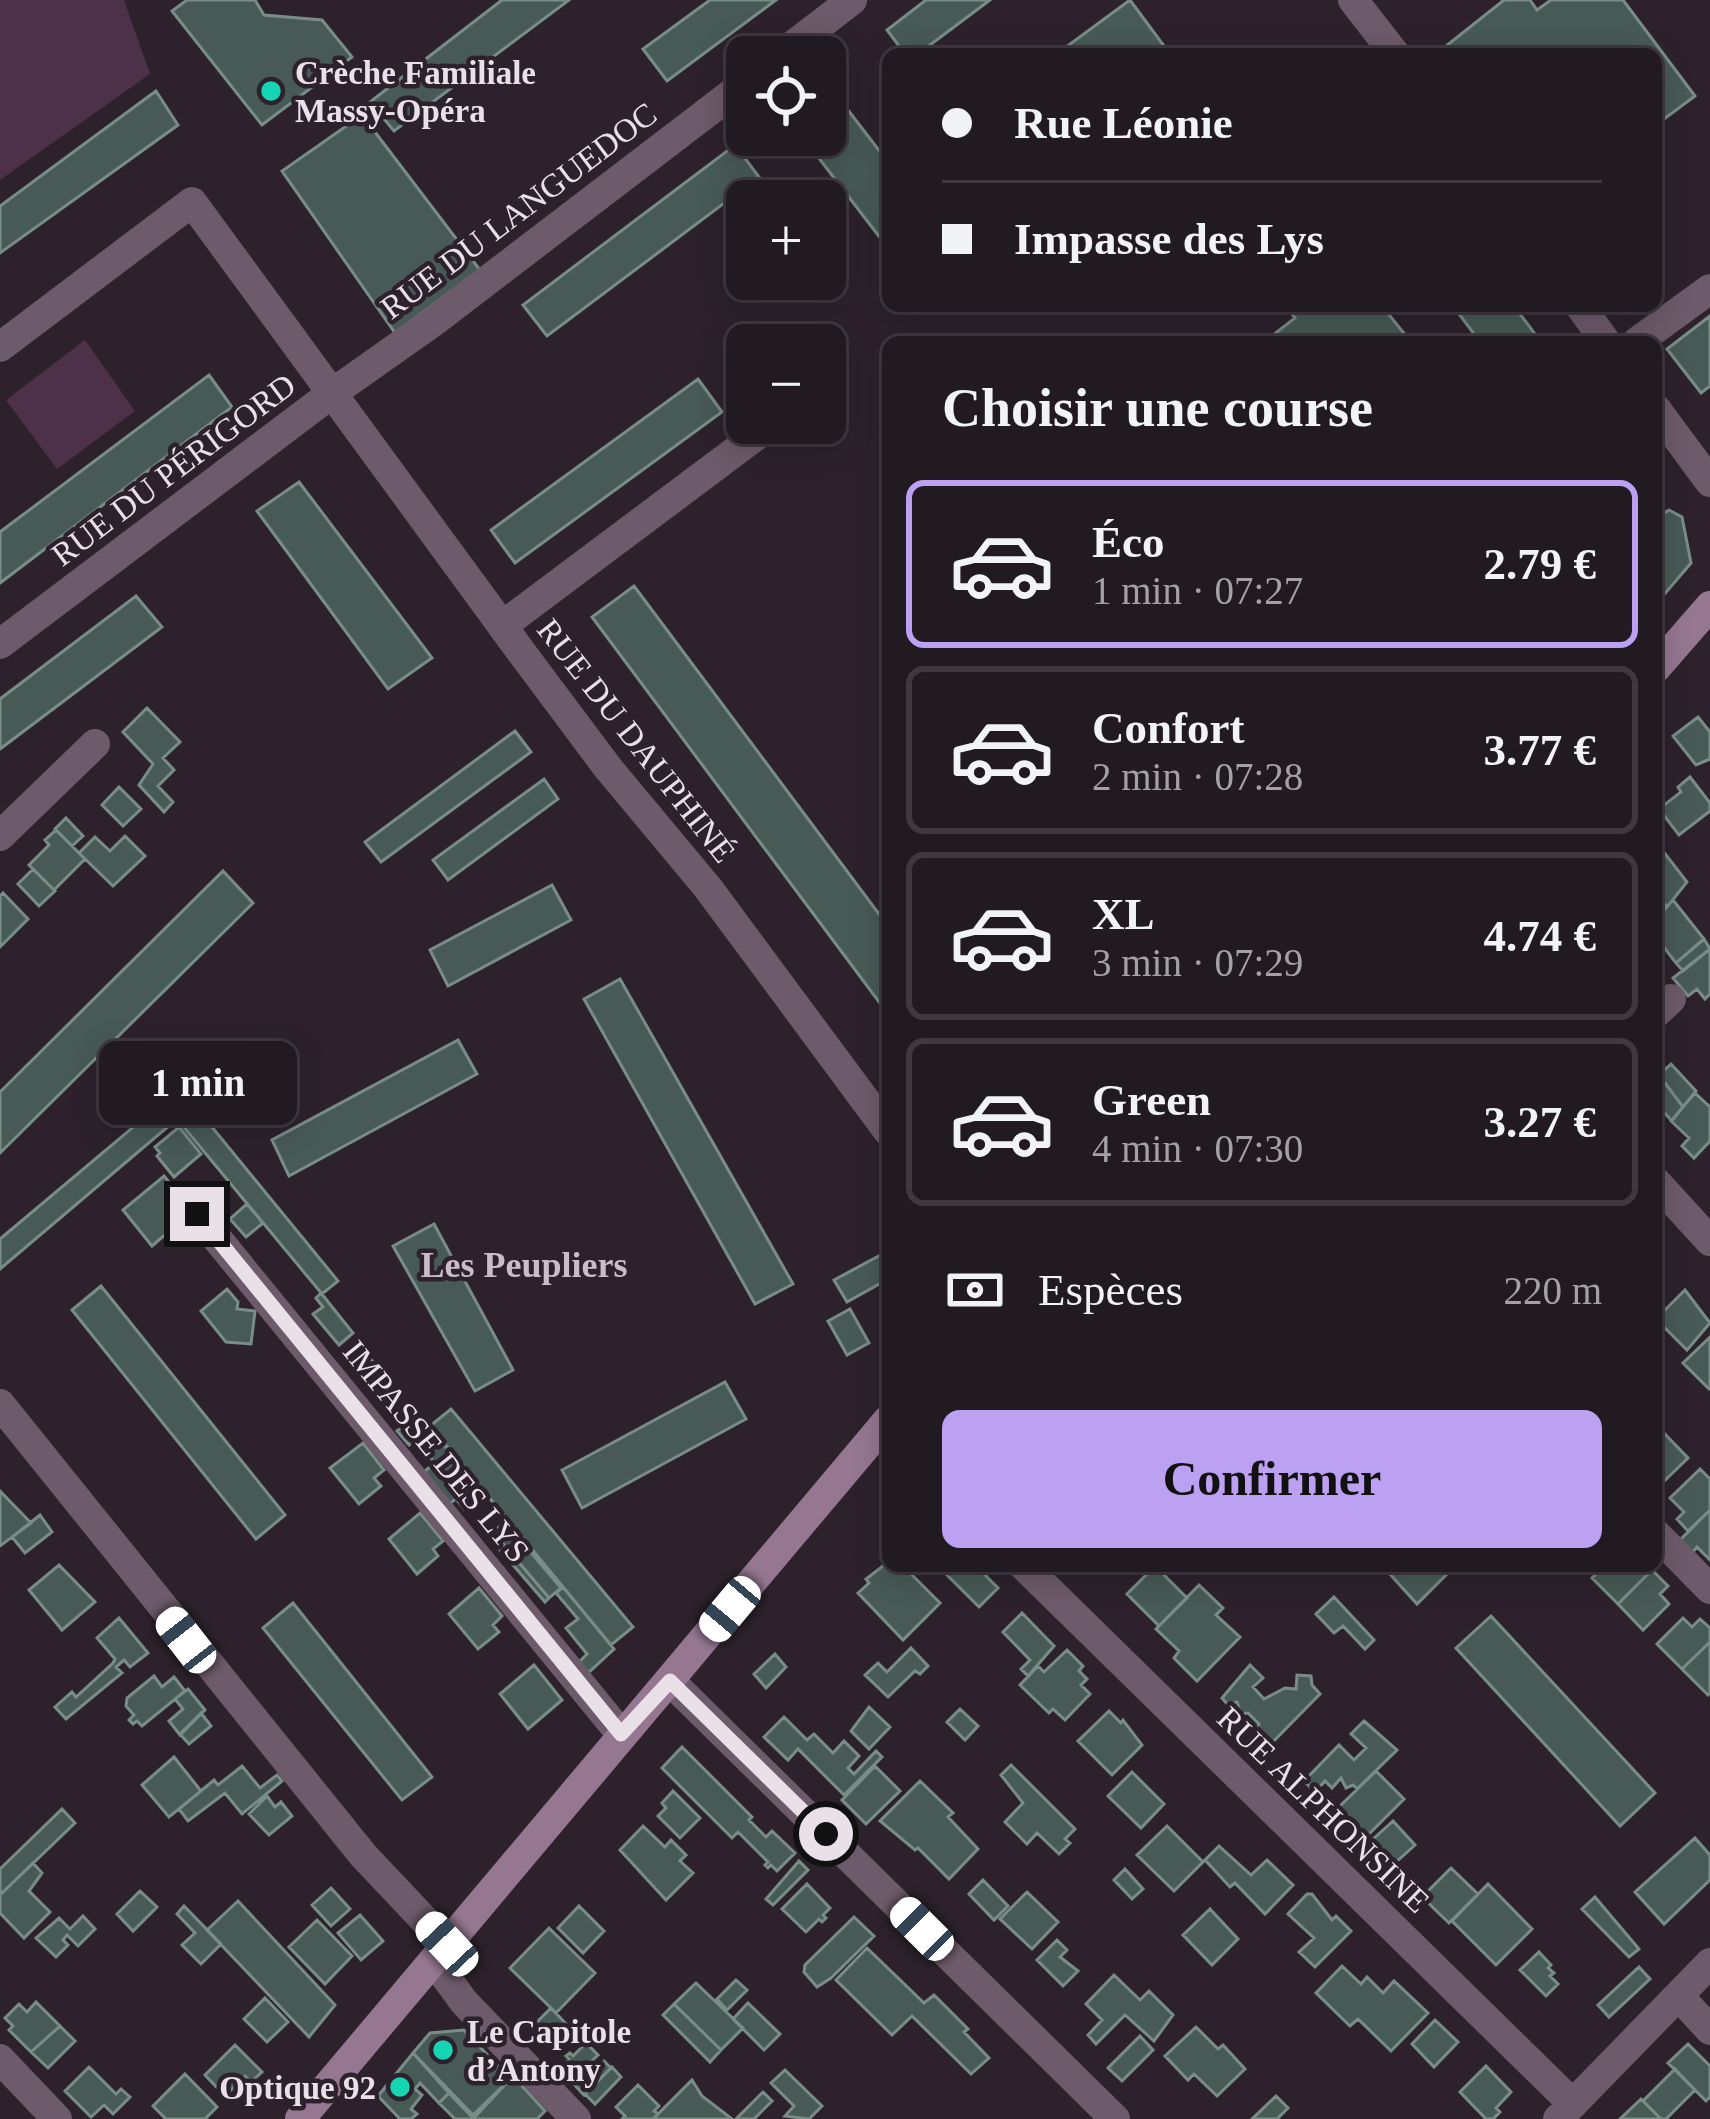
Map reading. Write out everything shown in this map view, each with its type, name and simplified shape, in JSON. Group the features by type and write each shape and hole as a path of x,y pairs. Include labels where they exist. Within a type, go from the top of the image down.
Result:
{"street":[{"path":"805,36 852,0"},
{"path":"1353,0 1390,48"},
{"name":"RUE DU LANGUEDOC","path":"331,394 726,98"},
{"name":"RUE DU DAUPHINÉ","path":"0,347 192,202 608,768 707,888 882,1123"},
{"path":"1645,336 1710,289"},
{"name":"RUE DU PÉRIGORD","path":"0,644 331,394"},
{"path":"1662,418 1710,482"},
{"path":"502,626 745,444"},
{"path":"1662,661 1710,606"},
{"path":"0,836 95,744"},
{"path":"1662,1195 1708,1234"},
{"name":"IMPASSE DES LYS","path":"197,1214 621,1734"},
{"path":"0,1404 441,1952 464,2002 576,2119"},
{"path":"300,2119 621,1734 882,1432"},
{"path":"1662,1540 1710,1589"},
{"name":"RUE ALPHONSINE","path":"1030,1572 1566,2111"},
{"path":"670,1681 1115,2119"},
{"path":"1566,2111 1710,1963"},
{"path":"1678,1996 1710,2030"},
{"path":"0,2059 57,2119"}],"shaded area":[{"path":"0,0 124,0 150,74 0,180"},
{"path":"85,340 135,411 57,469 6,400"}],"building":[{"name":"Crèche Familiale Massy-Opéra","path":"187,0 255,0 264,15 322,20 352,57 262,125 172,11"},
{"path":"502,0 569,0 394,131 370,102"},
{"path":"710,0 776,0 667,81 643,49"},
{"path":"926,0 990,0 926,48 900,48 887,30"},
{"path":"1130,0 1166,48 1067,48"},
{"path":"1504,0 1530,0 1537,10 1551,0 1623,0 1659,48 1444,48"},
{"path":"1662,52 1695,96 1662,121"},
{"path":"156,91 178,125 0,253 0,206"},
{"path":"846,107 882,154 882,240 846,193 846,180 836,180 817,156 846,156"},
{"path":"362,115 480,270 395,333 282,171"},
{"path":"726,152 726,156 743,156 759,177 726,180 726,202 547,336 523,305"},
{"path":"1290,312 1387,312 1406,336 1272,336 1295,318"},
{"path":"1458,312 1518,312 1536,336 1476,336"},
{"path":"1710,316 1710,386 1701,393 1667,349"},
{"path":"209,375 232,407 0,583 0,532"},
{"path":"698,379 722,412 515,563 491,530"},
{"path":"299,482 432,658 388,689 257,511"},
{"path":"1669,510 1682,517 1691,563 1662,597 1662,514"},
{"path":"634,586 882,918 882,1006 592,617"},
{"path":"136,596 162,627 0,749 0,699"},
{"path":"147,708 180,742 163,758 174,770 158,786 173,802 164,812 139,785 153,764 123,732"},
{"path":"1698,717 1710,732 1710,759 1696,765 1673,736"},
{"path":"515,731 531,752 381,862 365,842"},
{"path":"1690,777 1710,803 1710,811 1679,835 1662,813 1662,807 1681,792 1678,787"},
{"path":"544,779 558,799 448,880 433,860"},
{"path":"119,787 141,809 123,826 102,805"},
{"path":"66,818 83,836 72,846 55,829"},
{"path":"56,830 85,859 54,890 29,865 49,845 45,840"},
{"path":"125,836 145,856 113,886 79,853 95,837 110,851"},
{"path":"1662,850 1687,882 1667,907 1662,901"},
{"path":"33,869 55,891 39,906 18,884"},
{"path":"223,871 253,903 0,1153 0,1092"},
{"path":"552,885 571,920 448,986 430,950"},
{"path":"3,893 28,919 0,947 0,896"},
{"path":"1673,900 1704,939 1676,963 1662,945 1662,912"},
{"path":"1704,939 1710,949 1683,971 1676,963"},
{"path":"1710,949 1710,994 1705,999 1697,989 1688,996 1673,978"},
{"path":"620,979 793,1284 755,1304 584,999"},
{"path":"458,1040 477,1074 289,1176 272,1140"},
{"path":"1671,1064 1696,1091 1683,1107 1662,1079"},
{"path":"1662,1079 1683,1107 1672,1121 1662,1110"},
{"path":"1695,1093 1710,1107 1710,1141 1694,1158 1682,1146 1689,1138 1671,1121"},
{"path":"163,1102 177,1119 0,1269 0,1239"},
{"path":"194,1105 338,1281 322,1294 177,1119"},
{"path":"179,1127 201,1154 174,1177 155,1147"},
{"path":"164,1176 187,1204 168,1221 174,1227 152,1246 123,1210"},
{"path":"247,1204 263,1223 246,1237 230,1219"},
{"path":"434,1224 513,1370 475,1391 393,1246"},
{"path":"882,1254 882,1282 847,1302 834,1280"},
{"path":"101,1286 285,1515 256,1539 72,1310"},
{"path":"227,1289 238,1302 237,1309 255,1311 251,1344 226,1342 201,1311"},
{"path":"1685,1290 1710,1323 1687,1350 1662,1325 1662,1313"},
{"path":"321,1293 353,1333 339,1345 313,1314 323,1307 316,1298"},
{"path":"850,1309 869,1343 847,1355 828,1321"},
{"path":"1710,1337 1710,1388 1709,1389 1683,1363"},
{"path":"365,1352 390,1383 377,1394 351,1362"},
{"path":"725,1382 746,1419 582,1508 562,1470"},
{"path":"451,1409 633,1627 611,1645 430,1426"},
{"path":"418,1415 476,1482 446,1507 420,1475 435,1463 416,1440 409,1445 397,1431"},
{"path":"1662,1433 1688,1458 1662,1483"},
{"path":"363,1443 384,1470 374,1478 381,1486 359,1504 330,1468"},
{"path":"1700,1469 1710,1479 1710,1510 1688,1531 1677,1519 1684,1512 1670,1498"},
{"path":"476,1482 485,1492 464,1509 456,1499"},
{"path":"0,1491 31,1523 0,1546"},
{"path":"1710,1510 1710,1560 1697,1547 1690,1555 1677,1543"},
{"path":"420,1513 443,1541 433,1549 438,1556 417,1574 389,1539"},
{"path":"40,1515 52,1532 25,1553 12,1537"},
{"path":"505,1522 561,1588 549,1598 493,1532"},
{"path":"493,1532 549,1598 545,1602 488,1536"},
{"path":"59,1565 95,1602 62,1630 29,1590"},
{"path":"882,1567 882,1572 909,1572 940,1603 903,1640 858,1593 869,1583 866,1579"},
{"path":"982,1572 998,1588 979,1607 947,1575"},
{"path":"1149,1572 1161,1572 1187,1598 1159,1626 1127,1594"},
{"path":"1388,1572 1449,1572 1417,1604"},
{"path":"1598,1572 1650,1572 1618,1604 1592,1578"},
{"path":"1650,1572 1668,1586 1660,1594 1669,1604 1643,1630 1618,1604"},
{"path":"1199,1585 1223,1608 1216,1615 1240,1637 1197,1681 1174,1658 1179,1651 1156,1629"},
{"path":"563,1587 614,1649 588,1673 579,1662 587,1654 566,1628 578,1619 556,1593"},
{"path":"479,1588 502,1616 493,1625 499,1632 478,1649 449,1614"},
{"path":"1334,1597 1374,1640 1365,1649 1343,1626 1334,1633 1316,1614"},
{"path":"293,1603 432,1777 402,1800 263,1628"},
{"path":"1022,1613 1054,1646 1028,1676 1021,1669 1030,1660 1003,1632"},
{"path":"1491,1616 1655,1793 1620,1826 1456,1648"},
{"path":"119,1618 148,1653 130,1667 124,1660 116,1667 122,1673 66,1719 55,1707 72,1692 76,1697 113,1663 115,1659 97,1638"},
{"path":"1683,1618 1692,1627 1700,1619 1710,1628 1710,1642 1682,1669 1657,1644"},
{"path":"1710,1642 1710,1693 1708,1695 1682,1669"},
{"path":"911,1648 928,1666 920,1674 915,1671 888,1697 865,1675 878,1663 887,1672"},
{"path":"1067,1650 1083,1666 1079,1671 1087,1679 1081,1685 1090,1694 1065,1720 1053,1709 1049,1713 1020,1685 1038,1666 1044,1672"},
{"path":"775,1654 786,1667 766,1688 754,1674"},
{"path":"534,1665 562,1700 528,1729 500,1694"},
{"path":"1250,1665 1263,1678 1253,1687 1264,1699 1285,1688 1296,1689 1297,1675 1311,1676 1320,1694 1269,1746 1253,1730 1259,1724 1248,1713 1241,1714 1237,1702 1228,1705 1222,1698"},
{"path":"154,1676 162,1687 174,1677 185,1691 142,1726 137,1721 133,1724 127,1698"},
{"path":"188,1689 205,1710 180,1735 169,1721 183,1709 175,1699"},
{"path":"869,1707 890,1727 869,1749 851,1731"},
{"path":"960,1709 978,1726 965,1740 947,1722"},
{"path":"1109,1711 1121,1723 1123,1720 1142,1745 1112,1775 1078,1741"},
{"path":"201,1713 211,1726 189,1744 180,1734"},
{"path":"784,1717 807,1740 814,1734 833,1753 844,1741 859,1756 848,1768 854,1774 876,1751 882,1757 844,1795 798,1749 788,1760 764,1737"},
{"path":"1364,1721 1397,1750 1357,1789 1353,1785 1346,1788 1341,1778 1332,1788 1325,1781 1315,1792 1304,1781 1339,1745 1354,1760 1366,1748 1351,1734"},
{"path":"682,1747 766,1837 772,1831 795,1853 777,1871 765,1865 768,1862 738,1832 732,1838 662,1768"},
{"path":"174,1757 201,1791 169,1817 142,1785"},
{"path":"1011,1765 1075,1829 1059,1854 1037,1833 1027,1844 1005,1822 1023,1803 1001,1775"},
{"path":"242,1766 260,1788 277,1775 282,1781 242,1814 225,1793 188,1821 179,1809 214,1780 218,1785"},
{"path":"875,1766 900,1791 866,1824 842,1800"},
{"path":"1376,1771 1404,1799 1367,1836 1338,1808"},
{"path":"1132,1772 1164,1804 1141,1828 1108,1796"},
{"path":"920,1781 953,1813 948,1817 978,1849 949,1879 918,1848 880,1821"},
{"path":"673,1791 700,1818 680,1838 658,1816"},
{"path":"267,1796 275,1807 281,1802 292,1816 269,1835 249,1814"},
{"path":"62,1809 75,1823 0,1895 0,1869"},
{"path":"1393,1821 1415,1845 1394,1864 1372,1840"},
{"path":"643,1826 665,1847 671,1840 686,1855 680,1861 693,1873 666,1900 620,1850"},
{"path":"1167,1826 1203,1862 1174,1891 1137,1855"},
{"path":"1695,1838 1710,1855 1710,1880 1664,1924 1635,1892"},
{"path":"1219,1846 1251,1875 1267,1860 1293,1885 1265,1914 1205,1860"},
{"path":"799,1861 808,1870 773,1905 766,1899"},
{"path":"33,1863 42,1873 29,1891 50,1912 24,1938 0,1913 0,1895"},
{"path":"1451,1868 1478,1894 1449,1923 1422,1897"},
{"path":"1125,1869 1143,1889 1132,1899 1114,1880"},
{"path":"983,1880 1008,1906 994,1920 969,1894"},
{"path":"807,1884 830,1908 822,1922 819,1919 806,1932 782,1909"},
{"path":"1488,1884 1532,1929 1496,1965 1452,1921"},
{"path":"331,1888 350,1909 331,1926 312,1905"},
{"path":"140,1891 157,1907 133,1931 117,1914"},
{"path":"1027,1892 1058,1922 1032,1949 1000,1919"},
{"path":"1312,1894 1332,1920 1336,1916 1351,1931 1315,1967 1299,1952 1314,1938 1288,1914"},
{"path":"1595,1897 1639,1949 1629,1957 1582,1909"},
{"path":"238,1901 335,2005 309,2037 207,1930"},
{"path":"184,1906 221,1944 201,1964 182,1945 195,1933 177,1914"},
{"path":"579,1906 604,1931 583,1953 558,1928"},
{"path":"1210,1909 1238,1939 1212,1965 1183,1935"},
{"path":"360,1915 383,1941 361,1960 338,1933"},
{"path":"83,1916 95,1929 78,1946 67,1935 63,1940 68,1945 56,1957 36,1938 59,1918 70,1929"},
{"path":"854,1917 874,1936 817,1987 804,1972 805,1965"},
{"path":"317,1920 352,1956 325,1984 289,1947"},
{"path":"549,1928 595,1973 556,2013 510,1968"},
{"path":"1057,1940 1067,1950 1060,1957 1078,1971 1063,1986 1037,1960"},
{"path":"867,1948 924,2003 934,1995 989,2058 971,2074 912,2016 892,2035 836,1980"},
{"path":"1539,1952 1551,1965 1548,1968 1554,1973 1550,1976 1558,1984 1546,1996 1520,1970"},
{"path":"1342,1966 1361,1984 1367,1977 1383,1993 1394,1981 1428,2013 1391,2051 1358,2019 1350,2026 1316,1993"},
{"path":"1639,1967 1650,1979 1609,2017 1598,2005"},
{"path":"1114,1975 1140,2000 1149,1991 1173,2015 1154,2041 1125,2015 1096,2044 1088,2035 1102,2020 1086,2004"},
{"path":"736,1980 747,1990 727,2010 717,1999"},
{"path":"696,1983 743,2028 721,2050 674,2004"},
{"path":"265,1998 288,2022 267,2042 244,2019"},
{"path":"36,2002 60,2026 31,2052 9,2030 13,2026 5,2018 19,2004 27,2012"},
{"path":"748,2003 780,2034 764,2050 733,2019"},
{"path":"674,2004 721,2050 710,2062 663,2015"},
{"path":"551,2008 568,2026 552,2042 535,2024"},
{"path":"1435,2020 1458,2042 1434,2067 1412,2044"},
{"path":"60,2026 75,2041 48,2068 31,2052"},
{"path":"1196,2027 1218,2049 1223,2045 1245,2069 1217,2096 1194,2074 1188,2080 1165,2056"},
{"path":"464,2030 510,2079 473,2115 413,2053 430,2033"},
{"path":"1140,2036 1153,2050 1122,2081 1108,2068"},
{"path":"586,2043 598,2055 581,2071 587,2078 604,2061 611,2068 584,2095 560,2069 569,2059 566,2056 573,2056"},
{"path":"1688,2044 1710,2066 1706,2101 1668,2063"},
{"path":"235,2045 262,2072 251,2082 245,2076 225,2096 205,2075"},
{"name":"Optique 92","path":"413,2053 449,2093 439,2103 420,2083 415,2089 422,2095 411,2109 417,2114 400,2119 378,2096"},
{"path":"1486,2066 1511,2092 1496,2108 1500,2112 1493,2119 1486,2119 1460,2092"},
{"path":"89,2067 116,2094 121,2089 130,2097 113,2114 104,2105 91,2117 65,2091"},
{"path":"612,2067 621,2077 595,2104 585,2094"},
{"path":"1675,2069 1695,2090 1661,2119 1643,2101"},
{"path":"785,2070 822,2106 809,2119 785,2116 794,2106 771,2083"},
{"path":"185,2074 217,2107 205,2119 166,2119 153,2106"},
{"path":"513,2076 545,2111 537,2119 473,2119"},
{"path":"692,2080 702,2096 732,2119 653,2119"},
{"path":"638,2085 659,2106 654,2111 658,2114 653,2119 622,2119 625,2116 616,2107"},
{"path":"763,2092 772,2101 754,2119 736,2119"},
{"path":"449,2093 473,2119 455,2119 439,2103"},
{"path":"1276,2096 1288,2108 1277,2119 1252,2119"},
{"path":"1641,2099 1661,2119 1620,2119"}],"place":[{"name":"Crèche Familiale Massy-Opéra","path":"271,91"},
{"name":"Le Capitole d’Antony","path":"443,2050"},
{"name":"Optique 92","path":"400,2087"}],"district":[{"name":"Les Peupliers","path":"524,1264"}],"route":[{"path":"197,1214 621,1734 670,1681 826,1834"}]}
